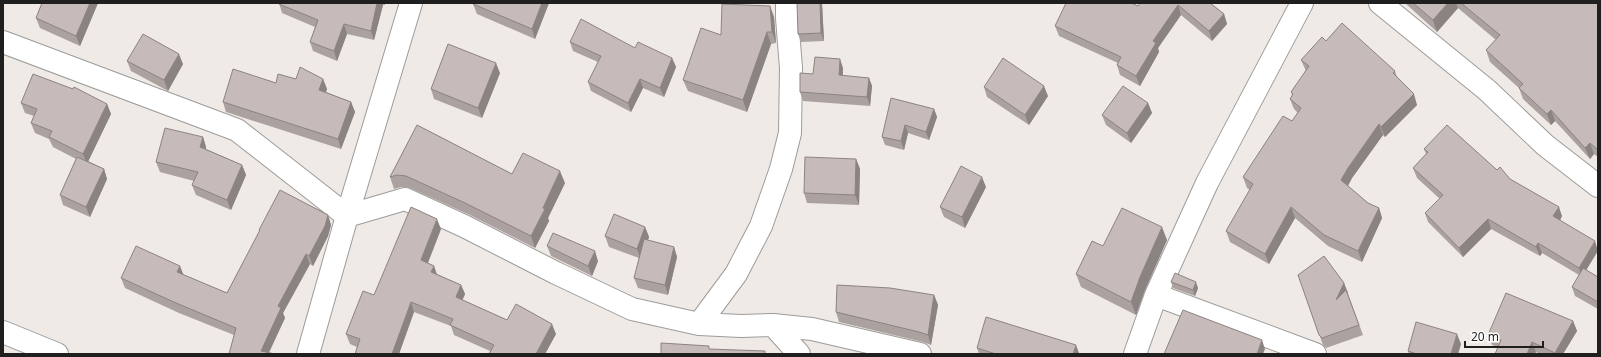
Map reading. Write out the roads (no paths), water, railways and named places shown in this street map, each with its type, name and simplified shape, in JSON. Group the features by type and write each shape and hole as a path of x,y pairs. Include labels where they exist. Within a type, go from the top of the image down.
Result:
{"street":[{"path":"308,354 347,216 411,3"},
{"path":"699,324 736,274 761,226 781,169 790,133 791,68 787,3"},
{"path":"1135,354 1156,295 1207,183 1302,3"},
{"path":"1380,3 1487,90 1544,145 1598,186"},
{"path":"3,42 237,130 347,216"},
{"path":"347,216 405,198 632,309 699,324 741,326 773,325 812,329 920,354"},
{"path":"1156,295 1315,354"},
{"path":"773,325 799,354"},
{"path":"3,332 57,354"}]}
